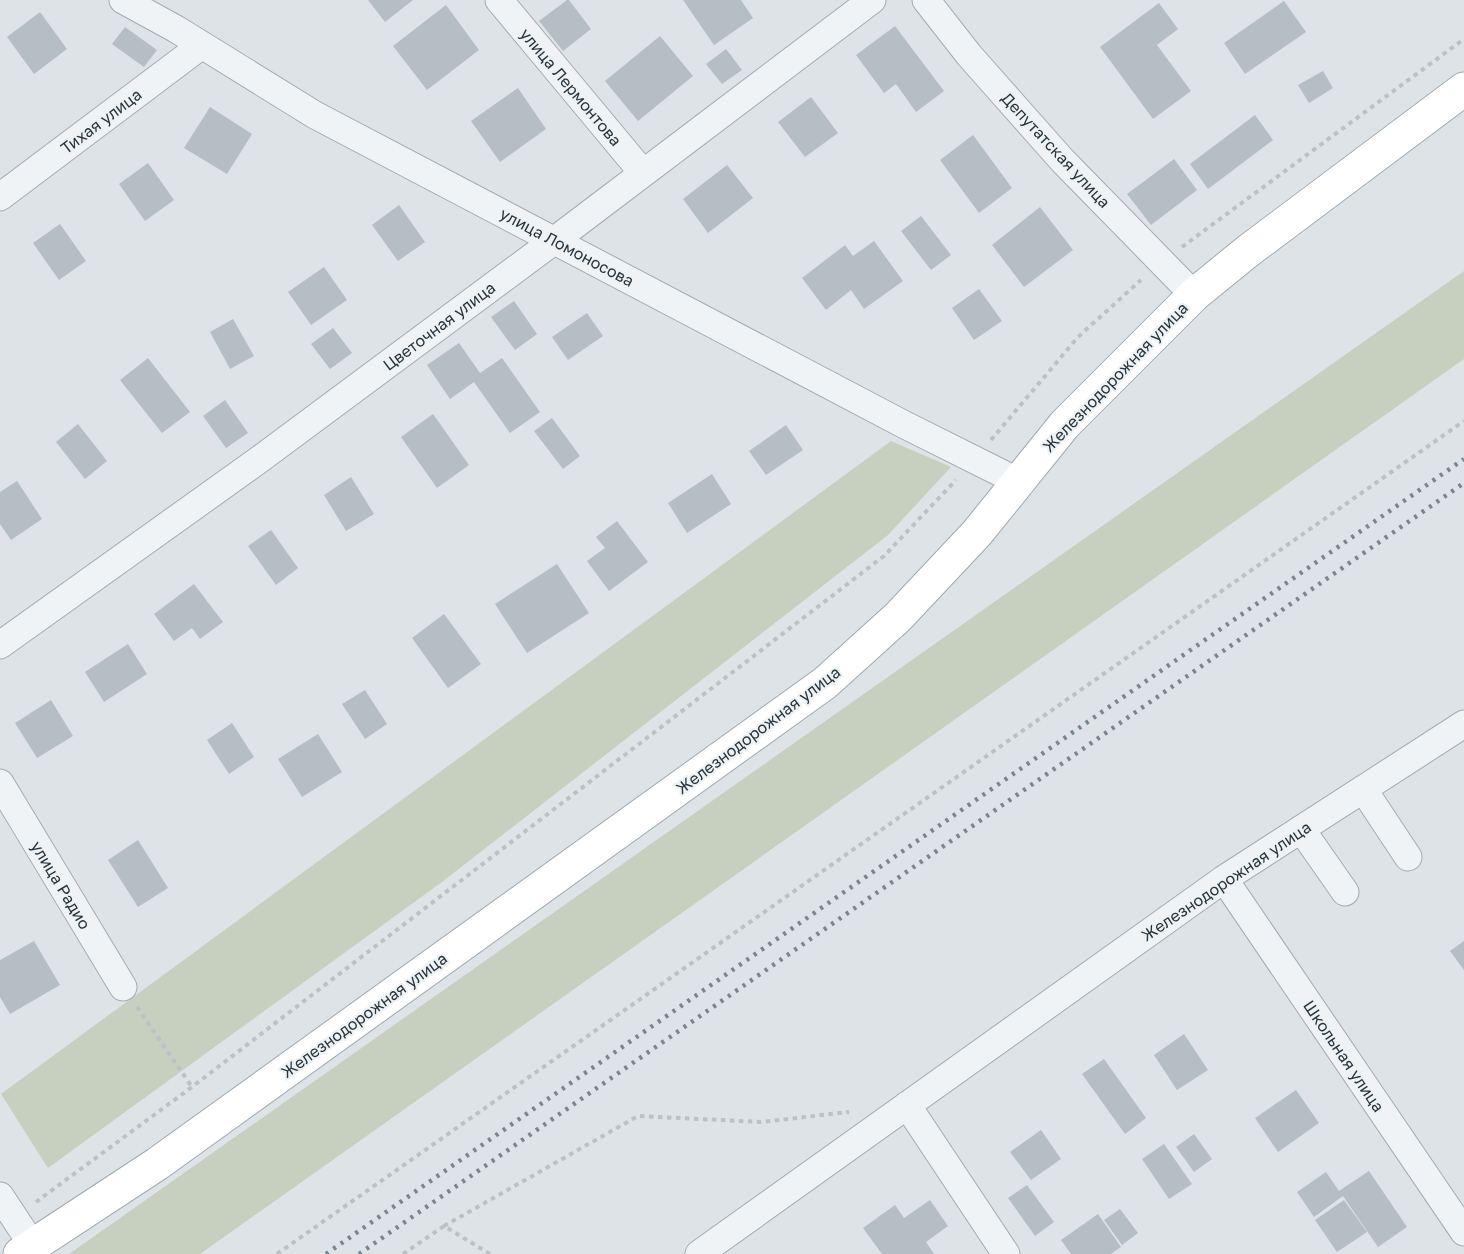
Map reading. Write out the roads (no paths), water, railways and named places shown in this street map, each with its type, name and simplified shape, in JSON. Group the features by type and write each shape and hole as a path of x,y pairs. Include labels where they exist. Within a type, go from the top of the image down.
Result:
{"main road":[{"name":"Железнодорожная улица","path":"27,1250 157,1164 825,683 906,609 977,533 1065,424 1194,295 1248,251 1464,90"}],"street":[{"name":"улица Ломоносова","path":"123,0 176,29 315,115 905,425 1019,482"},
{"name":"улица Лермонтова","path":"499,0 644,173"},
{"name":"Цветочная улица","path":"0,645 256,462 555,240 872,0"},
{"name":"Депутатская улица","path":"926,0 969,55 1062,160 1194,295"},
{"name":"Тихая улица","path":"0,197 202,45"},
{"name":"Железнодорожная улица","path":"699,1254 1224,879 1464,724"},
{"name":"улица Радио","path":"0,783 123,987"},
{"path":"1363,789 1408,857"},
{"path":"1301,829 1345,892"},
{"name":"Школьная улица","path":"1224,879 1464,1232"},
{"path":"907,1106 1006,1254"},
{"path":"7,1207 27,1250"}],"railway":[{"path":"326,1254 1464,459"},
{"path":"359,1254 1464,483"}]}
